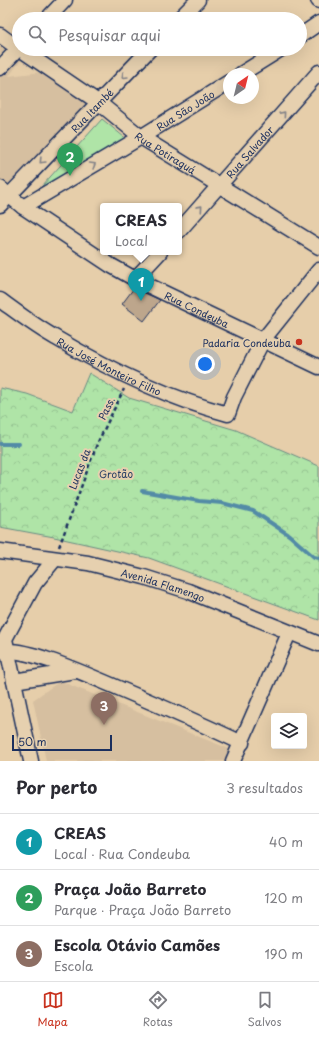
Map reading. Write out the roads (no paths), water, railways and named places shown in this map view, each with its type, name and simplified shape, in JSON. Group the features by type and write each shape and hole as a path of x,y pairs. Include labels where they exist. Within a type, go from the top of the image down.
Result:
{"street":[{"path":"54,12 65,0"},
{"path":"186,12 198,0"},
{"path":"307,31 319,23"},
{"name":"Rua Potiraguá","path":"0,35 12,43"},
{"path":"0,68 12,55"},
{"name":"Rua Potiraguá","path":"31,56 98,102 141,137 319,247"},
{"name":"Rua Itambé","path":"0,205 5,192 143,56"},
{"path":"251,68 270,56"},
{"name":"Rua Salvador","path":"182,228 319,72"},
{"name":"Rua São João","path":"23,206 141,137 223,86"},
{"name":"Rua Condeuba","path":"5,192 23,206 110,265 136,280 319,367"},
{"path":"136,280 157,255"},
{"path":"263,340 319,270"},
{"name":"Rua José Monteiro Filho","path":"0,300 55,338 129,378 201,407 228,414 234,397 263,340"},
{"name":"Avenida Flamengo","path":"0,551 88,563 160,581 319,644"},
{"path":"31,761 14,681 3,642 34,583 55,559"},
{"path":"233,761 289,632"},
{"path":"3,642 78,671 242,742"},
{"path":"14,681 78,671"}],"waterway":[{"path":"0,444 19,444"},
{"path":"142,491 199,501 222,503 253,511 289,535 314,557 319,558"}],"place":[{"name":"Praça João Barreto","path":"70,176"},
{"name":"CREAS","path":"141,301"},
{"name":"Padaria Condeuba","path":"299,342"},
{"name":"Escola Otávio Camões","path":"104,725"}],"park label":[{"name":"Grotão","path":"116,473"}]}
